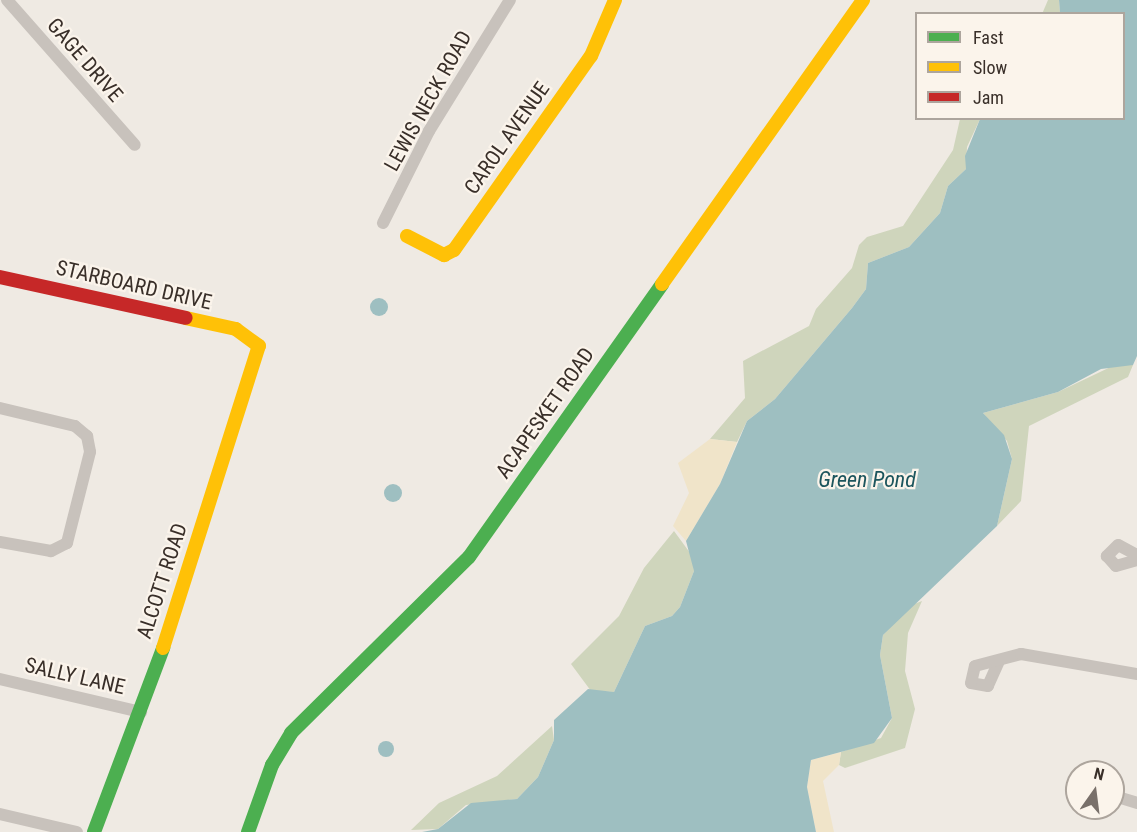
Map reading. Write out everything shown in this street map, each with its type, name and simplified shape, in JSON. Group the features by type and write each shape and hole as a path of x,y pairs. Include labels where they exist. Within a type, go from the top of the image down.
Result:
{"street":[{"name":"GAGE DRIVE","path":"7,0 135,146"},
{"name":"LEWIS NECK ROAD","path":"383,224 429,131 510,0"},
{"name":"CAROL AVENUE","path":"407,236 444,255 454,250 591,56 615,0"},
{"name":"ACAPESKET ROAD","path":"248,832 272,765 291,733 468,557 863,0"},
{"name":"STARBOARD DRIVE","path":"0,277 236,329 256,342"},
{"name":"ALCOTT ROAD","path":"94,832 141,712 231,444 259,349 256,342"},
{"path":"0,408 75,426 87,436 90,452 67,543 51,551 0,542"},
{"path":"1137,555 1118,545 1107,556 1116,566 1137,560"},
{"path":"999,661 1035,654 1137,674"},
{"name":"SALLY LANE","path":"0,679 141,712"},
{"path":"0,814 77,832"}],"green space":[{"path":"1048,0 1059,0 1060,12 1043,12"},
{"path":"960,120 980,120 967,147 966,169 948,186 940,213 909,247 868,263 866,289 775,399 747,421 737,442 710,439 745,398 743,361 809,326 816,309 852,268 859,245 867,237 903,226 953,150"},
{"path":"1119,363 1133,365 1128,377 1029,426 1021,501 997,526 1012,459 1007,441 983,413 1058,392"},
{"path":"674,531 693,557 694,571 680,607 672,616 645,626 614,692 591,691 571,664 619,616 644,568"},
{"path":"922,601 908,633 905,671 915,709 905,748 845,768 839,765 841,752 881,738 892,718 880,655 883,635 909,606"},
{"path":"552,726 554,740 538,777 517,799 466,805 438,829 411,830 439,803 497,776"}],"sand":[{"path":"710,439 737,442 720,484 686,541 673,526 689,493 678,463"},
{"path":"841,752 839,765 823,781 834,832 816,832 807,787 811,760"}],"water":[{"name":"Green Pond","path":"1059,0 1137,0 1137,356 1133,365 1101,369 1058,392 983,413 1004,435 1012,459 997,526 883,635 880,655 892,718 874,743 811,760 807,787 816,832 422,832 438,829 471,803 517,799 538,777 554,740 554,720 588,689 614,692 645,626 672,616 680,607 694,571 686,541 720,484 747,421 775,399 852,308 866,289 868,263 909,247 940,213 948,186 966,169 965,156 980,120 1125,120 1125,12 1060,12"},
{"path":"379,298 385,301 388,307 385,313 379,316 373,313 370,307 373,301"},
{"path":"393,484 399,487 402,493 399,499 393,502 387,499 384,493 387,487"},
{"path":"383,741 389,741 394,749 392,755 383,757 378,752 378,746"}],"traffic: fast":[{"path":"248,832 272,765 291,733 469,557 662,284"},
{"path":"94,832 163,648"}],"traffic: slow":[{"path":"407,236 444,255 454,250 591,56 615,0"},
{"path":"662,284 863,0"},
{"path":"163,648 259,346 236,329 186,318"}],"traffic: jam":[{"path":"0,277 186,318"}]}
